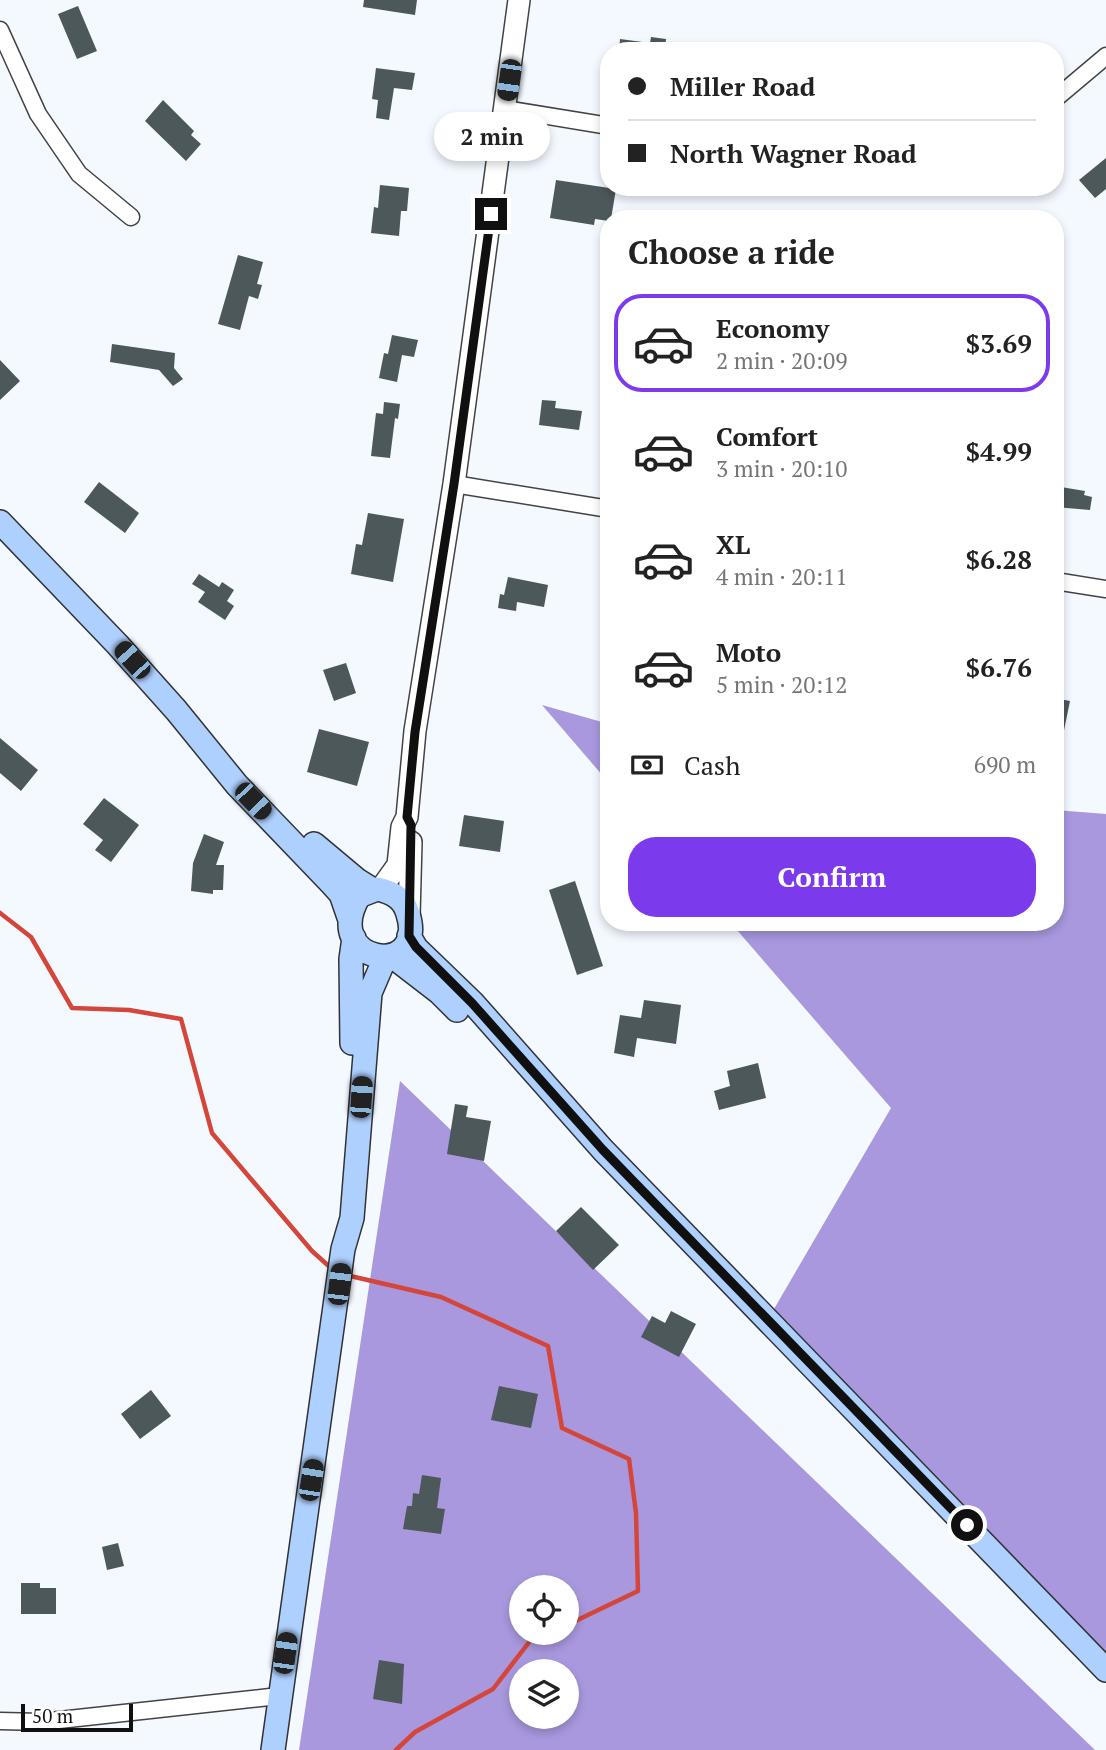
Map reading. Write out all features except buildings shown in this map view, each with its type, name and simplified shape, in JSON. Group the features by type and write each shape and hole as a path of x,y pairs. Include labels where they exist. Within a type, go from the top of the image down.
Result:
{"main road":[{"path":"0,522 117,644 176,710 237,785 341,894 352,929 367,953 389,957 440,993 574,1128 603,1150"},
{"path":"176,710 210,740 325,855 376,890 398,897 404,904 416,947 472,1003 603,1150 1106,1670"},
{"path":"341,1265 352,1048 352,929 359,896 376,890"},
{"path":"273,1750 341,1265 352,1218 370,993 389,957 402,950 409,926"}],"street":[{"path":"376,890 398,865 402,827 407,817 415,732 454,484 519,0"},
{"path":"0,30 38,114 79,174 131,217"},
{"path":"1064,91 1106,56"},
{"path":"505,109 600,125"},
{"path":"454,484 600,508"},
{"path":"1064,582 1106,589"},
{"path":"407,817 411,825 409,926"},
{"path":"0,1721 41,1722 279,1696"}],"shaded area":[{"path":"542,705 600,721 600,773"},
{"path":"1064,811 1106,814 1106,1667 767,1321 891,1108 738,931 1064,931"},
{"path":"400,1081 1095,1750 299,1750"}],"waterway":[{"path":"0,913 31,937 72,1008 129,1010 181,1019 212,1133 312,1251 332,1269"},
{"path":"346,1275 441,1297 548,1346 562,1428 629,1459 636,1513 638,1591 579,1619"},
{"path":"396,1750 415,1732 493,1689 527,1645"}],"route":[{"path":"491,214 454,484 415,732 407,817 411,825 409,936 416,947 472,1003 603,1150 967,1525"}]}
